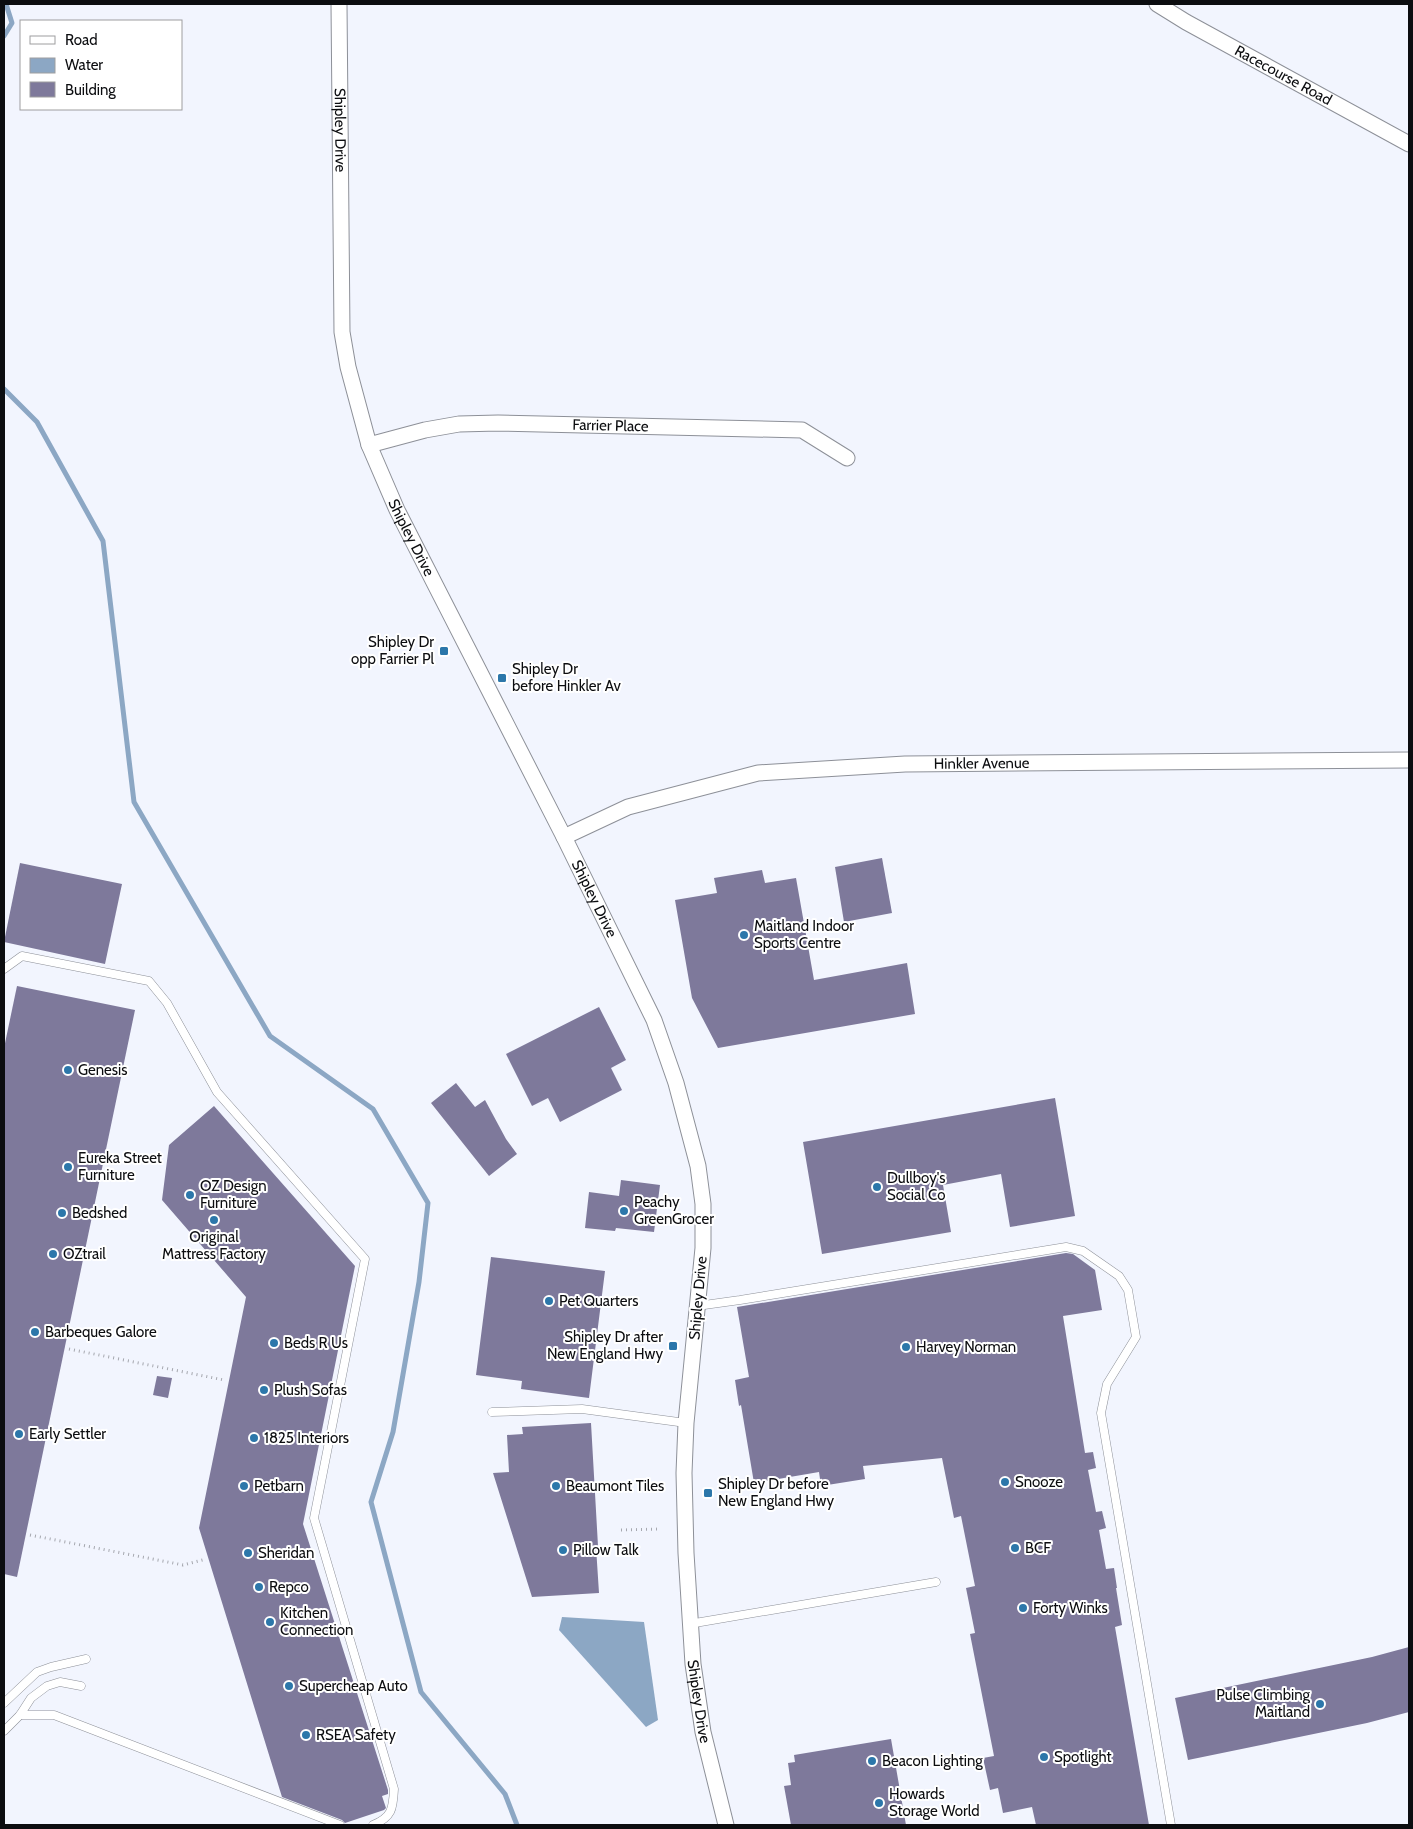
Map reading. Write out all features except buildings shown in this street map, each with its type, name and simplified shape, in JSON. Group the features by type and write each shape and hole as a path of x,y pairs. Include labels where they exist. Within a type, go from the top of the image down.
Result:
{"street":[{"name":"Shipley Drive","path":"339,4 342,332 348,367 369,445 397,510 564,837 654,1020 676,1083 698,1166 703,1204 703,1248 686,1423 685,1499 690,1624 693,1664 703,1732 726,1825"},
{"name":"Racecourse Road","path":"1158,4 1186,22 1409,144"},
{"name":"Farrier Place","path":"369,445 425,430 459,424 498,423 802,430 847,458"},
{"name":"Hinkler Avenue","path":"564,837 628,807 758,773 905,764 1409,760"}],"lane":[{"path":"4,969 22,956 149,981 168,1003 217,1092 365,1259 314,1518 394,1789 393,1807 384,1820 373,1825"},
{"path":"698,1306 1066,1247 1083,1251 1119,1276 1128,1290 1136,1338 1107,1384 1100,1413 1172,1825"},
{"path":"492,1412 582,1409 686,1423"},
{"path":"690,1624 936,1582"},
{"path":"4,1703 37,1672 86,1659"},
{"path":"4,1732 20,1715 31,1698 48,1686 60,1682 81,1686"},
{"path":"20,1715 54,1715 340,1825"}],"path":[{"path":"69,1349 224,1380"},
{"path":"621,1530 661,1529"},
{"path":"30,1535 183,1565 206,1559"}],"water":[{"path":"562,1617 644,1622 658,1720 646,1727 559,1630"}],"waterway":[{"path":"4,36 12,23 6,4"},
{"path":"4,389 37,422 103,541 134,802 270,1036 373,1109 428,1203 419,1282 393,1432 371,1502 421,1692 505,1794 517,1825"}],"place":[{"name":"Shipley Dr opp Farrier Pl","path":"444,651"},
{"name":"Shipley Dr before Hinkler Av","path":"502,678"},
{"name":"Maitland Indoor Sports Centre","path":"744,935"},
{"name":"Genesis","path":"68,1070"},
{"name":"Eureka Street Furniture","path":"68,1167"},
{"name":"Dullboy's Social Co","path":"877,1187"},
{"name":"OZ Design Furniture","path":"190,1195"},
{"name":"Peachy GreenGrocer","path":"624,1211"},
{"name":"Bedshed","path":"62,1213"},
{"name":"Original Mattress Factory","path":"214,1220"},
{"name":"OZtrail","path":"53,1254"},
{"name":"Pet Quarters","path":"549,1301"},
{"name":"Barbeques Galore","path":"35,1332"},
{"name":"Beds R Us","path":"274,1343"},
{"name":"Shipley Dr after New England Hwy","path":"673,1346"},
{"name":"Harvey Norman","path":"906,1347"},
{"name":"Plush Sofas","path":"264,1390"},
{"name":"Early Settler","path":"19,1434"},
{"name":"1825 Interiors","path":"254,1438"},
{"name":"Snooze","path":"1005,1482"},
{"name":"Petbarn","path":"244,1486"},
{"name":"Beaumont Tiles","path":"556,1486"},
{"name":"Shipley Dr before New England Hwy","path":"708,1493"},
{"name":"BCF","path":"1015,1548"},
{"name":"Pillow Talk","path":"563,1550"},
{"name":"Sheridan","path":"248,1553"},
{"name":"Repco","path":"259,1587"},
{"name":"Forty Winks","path":"1023,1608"},
{"name":"Kitchen Connection","path":"270,1622"},
{"name":"Supercheap Auto","path":"289,1686"},
{"name":"Pulse Climbing Maitland","path":"1320,1704"},
{"name":"RSEA Safety","path":"306,1735"},
{"name":"Spotlight","path":"1044,1757"},
{"name":"Beacon Lighting","path":"872,1761"},
{"name":"Howards Storage World","path":"879,1803"}]}
